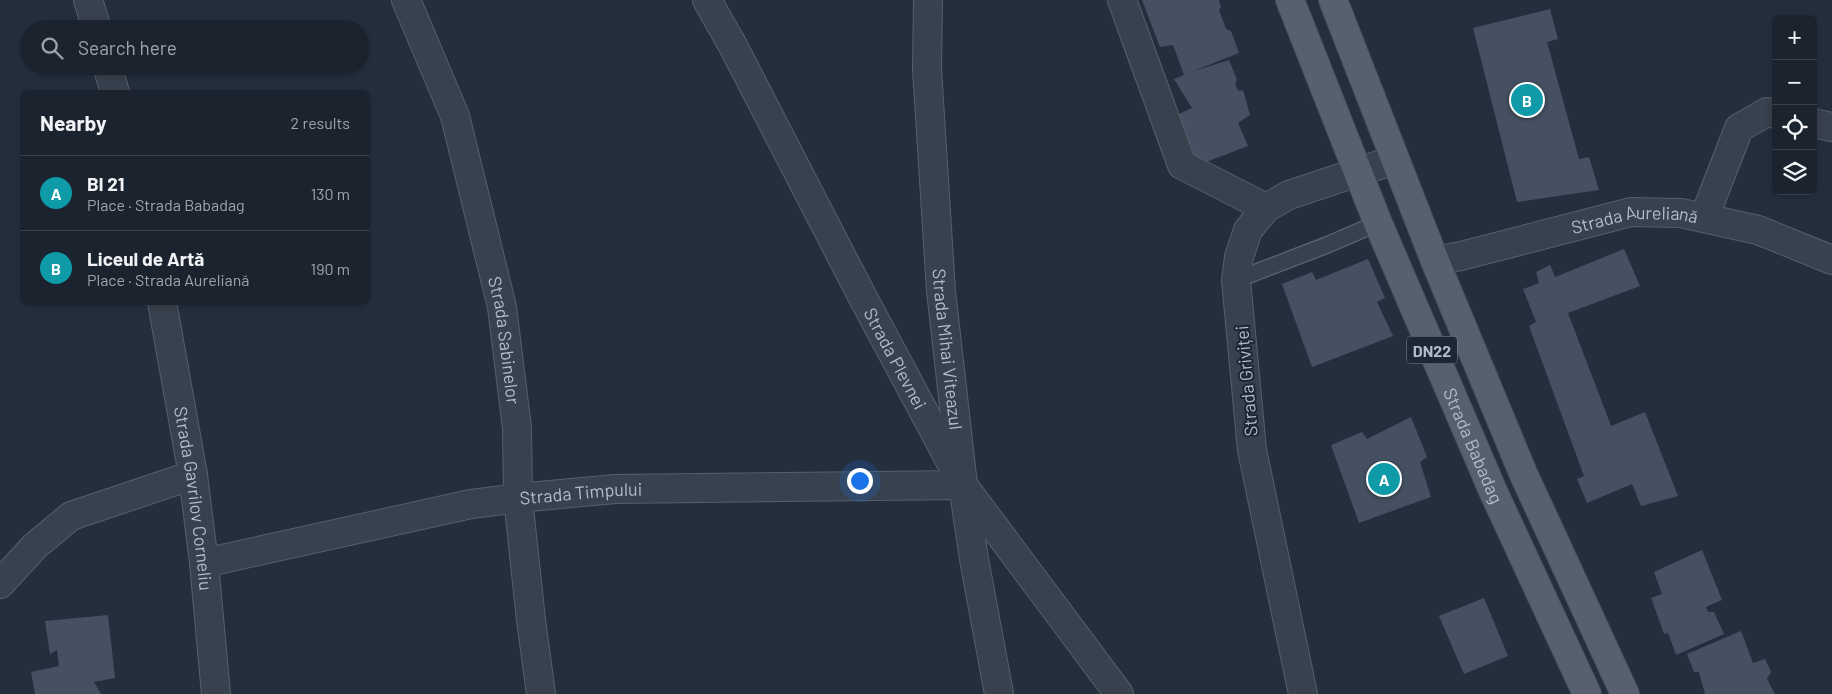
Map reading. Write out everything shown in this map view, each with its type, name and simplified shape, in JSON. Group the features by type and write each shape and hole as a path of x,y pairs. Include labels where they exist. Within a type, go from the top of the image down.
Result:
{"main road":[{"name":"Strada Babadag","path":"1290,0 1378,223 1493,491 1587,694"},
{"name":"Strada Babadag","path":"1333,0 1434,261 1523,473 1625,694"}],"street":[{"path":"88,0 94,20"},
{"name":"Strada Sabinelor","path":"406,0 455,116 502,307 517,428 518,498 541,694"},
{"name":"Strada Plevnei","path":"707,0 733,46 861,294 963,485 1119,694"},
{"name":"Strada Mihai Viteazul","path":"928,0 927,69 941,291 963,485 974,559 999,694"},
{"path":"1122,0 1182,165 1266,208"},
{"path":"110,75 114,90"},
{"path":"1704,218 1739,128 1767,112 1772,113"},
{"path":"1817,124 1832,127"},
{"name":"Strada Griviței","path":"1303,694 1252,450 1236,280 1239,257 1248,230 1266,208 1289,196 1394,160"},
{"name":"Strada Aureliană","path":"1434,261 1462,256 1631,212 1681,212 1758,230 1832,260"},
{"name":"Strada Gavrilov Corneliu","path":"163,305 193,475 204,563 216,694"},
{"path":"0,584 35,546 71,516 193,475"},
{"name":"Strada Timpului","path":"204,563 471,504 518,498 616,489 963,485"}],"lane":[{"path":"1236,280 1327,246 1378,223"}],"building":[{"path":"1142,0 1219,0 1221,7 1219,10 1226,29 1231,31 1239,53 1191,72 1229,60 1237,80 1235,83 1238,91 1243,90 1250,115 1238,123 1248,146 1198,165 1179,114 1192,108 1174,79 1184,75 1173,45 1160,47"},
{"path":"1550,9 1558,39 1547,42 1579,159 1589,157 1599,190 1517,202 1473,28"},
{"path":"1624,249 1640,286 1568,313 1611,426 1645,412 1678,496 1641,506 1632,484 1587,503 1577,479 1584,476 1529,326 1536,322 1523,289 1539,283 1536,272 1550,265 1555,277"},
{"path":"1368,259 1385,298 1377,302 1393,336 1312,367 1282,284 1312,272 1316,280"},
{"path":"1411,417 1427,457 1420,462 1431,497 1359,523 1331,445 1362,432 1367,439"},
{"path":"1702,550 1722,600 1706,607 1708,612 1714,612 1724,634 1676,655 1668,633 1664,634 1651,598 1662,594 1654,572"},
{"path":"1484,598 1508,656 1464,674 1439,616"},
{"path":"108,615 115,678 94,682 101,694 35,694 31,672 59,666 57,650 50,654 45,621"},
{"path":"1741,631 1753,663 1765,659 1771,672 1767,679 1775,694 1705,694 1699,672 1694,672 1687,654"}],"place":[{"name":"Liceul de Artă","path":"1527,100"},
{"name":"Bl 21","path":"1384,479"}]}
